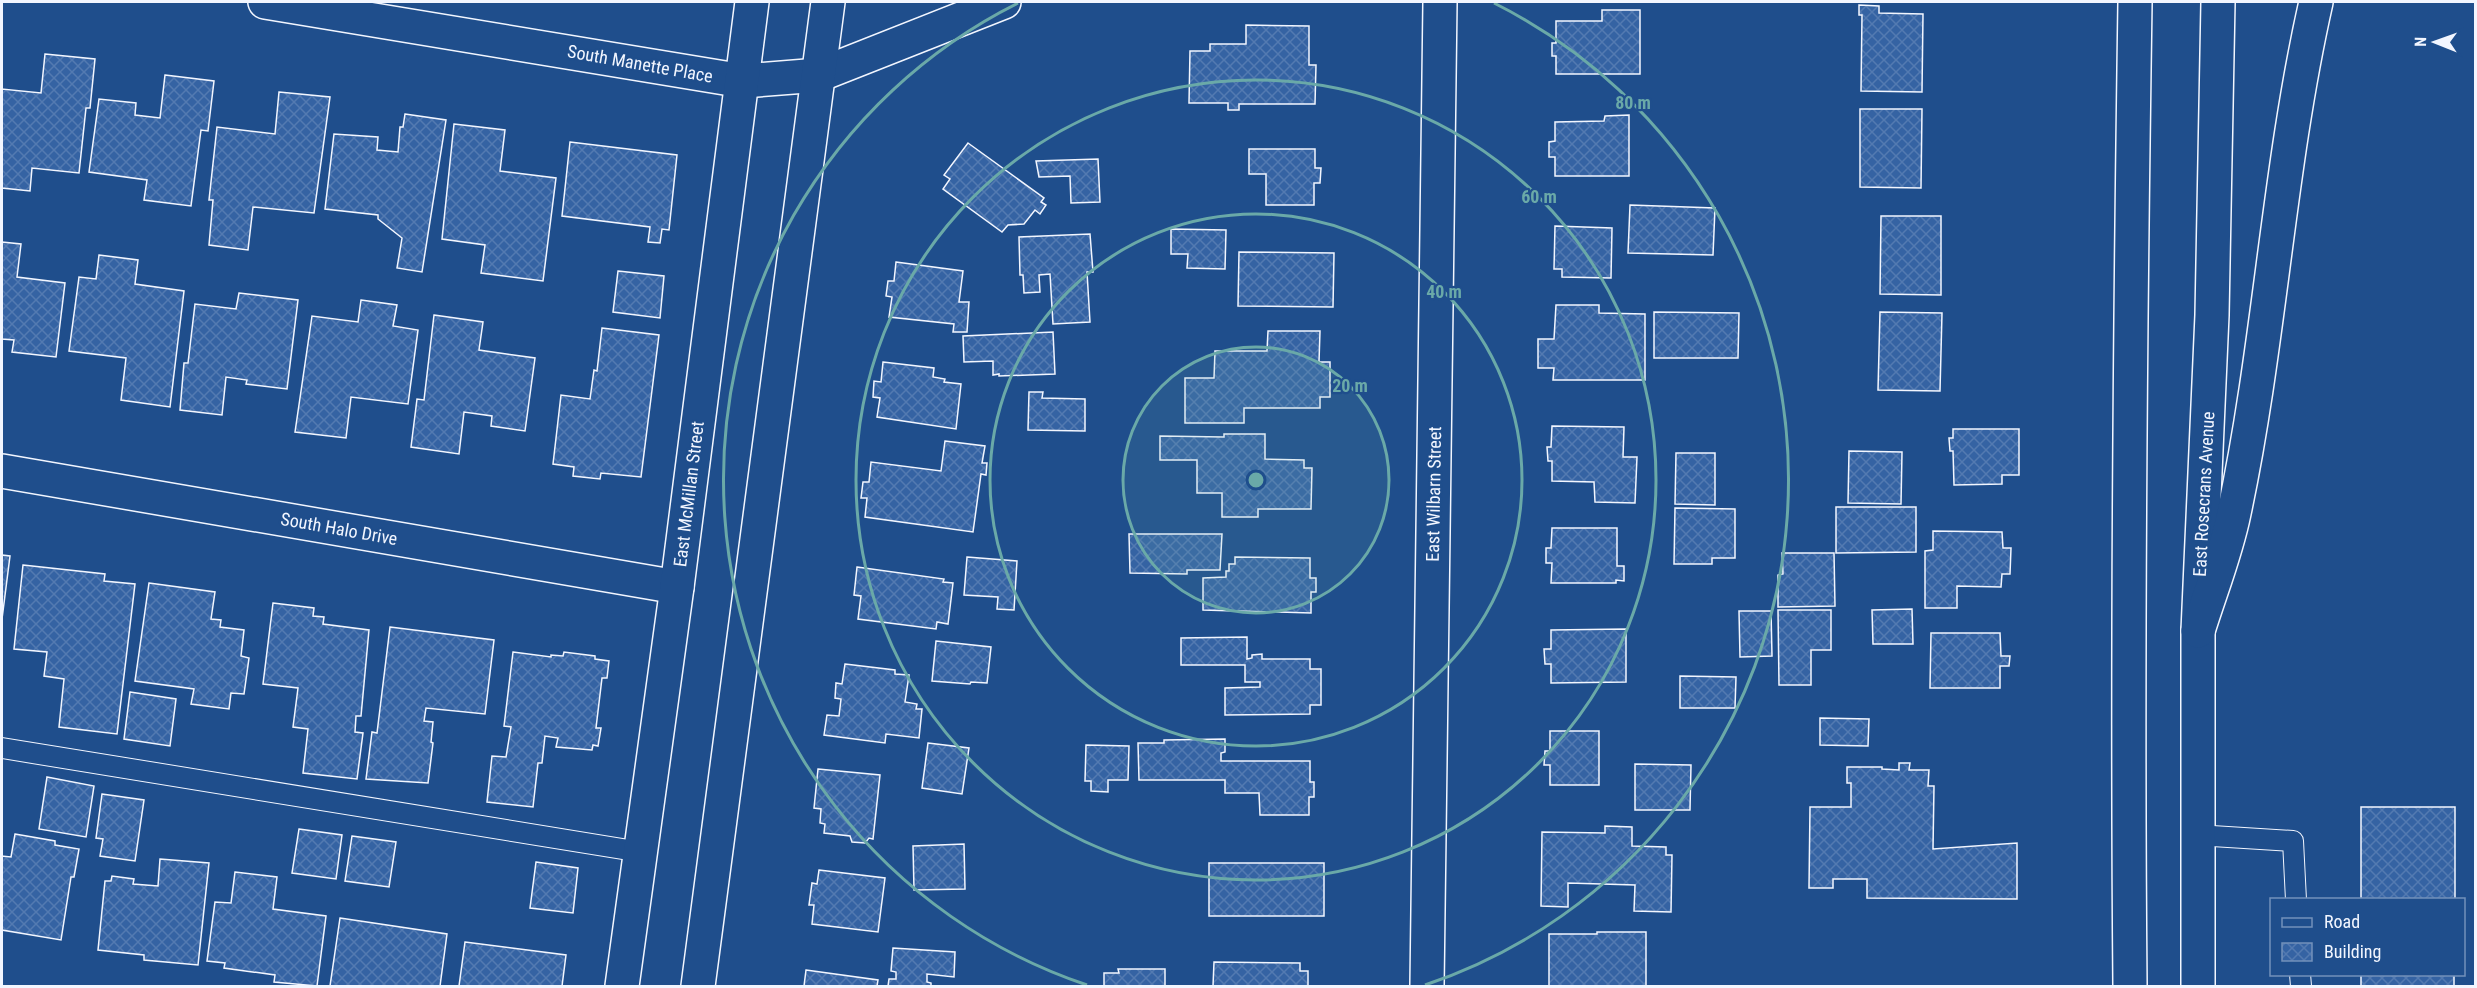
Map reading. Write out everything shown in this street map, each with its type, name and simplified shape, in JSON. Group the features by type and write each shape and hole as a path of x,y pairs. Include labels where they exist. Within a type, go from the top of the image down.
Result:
{"main road":[{"name":"South Manette Place","path":"266,2 743,81 819,75 1004,2"},
{"name":"East McMillan Street","path":"622,987 677,587 752,2"},
{"path":"698,987 828,2"},
{"name":"East Wilbarn Street","path":"1427,987 1440,2"},
{"path":"2112,987 2130,972 2128,712 2135,2"},
{"name":"East Rosecrans Avenue","path":"2198,987 2196,835 2198,631 2212,315 2218,2"},
{"path":"2198,631 2234,515 2258,374 2302,62 2316,2"},
{"name":"South Halo Drive","path":"2,471 677,587"}],"lane":[{"path":"2,748 641,852"},
{"path":"2196,835 2293,841 2296,898"}],"building":[{"path":"1859,5 1879,6 1879,13 1923,14 1922,92 1861,91 1862,15 1859,15"},
{"path":"1602,10 1640,10 1640,74 1556,74 1556,56 1552,56 1552,43 1556,43 1556,21 1602,21"},
{"path":"1246,25 1309,26 1309,65 1316,65 1315,104 1239,104 1239,110 1228,110 1228,103 1189,103 1190,51 1210,51 1210,44 1246,44"},
{"path":"45,54 95,59 90,108 86,108 79,173 32,168 30,191 2,188 2,89 41,93"},
{"path":"165,75 214,81 208,131 201,130 191,206 144,200 147,180 89,172 99,99 136,103 135,115 160,118"},
{"path":"279,92 330,97 314,213 253,207 248,250 209,245 213,200 209,200 217,127 275,134"},
{"path":"1860,109 1922,109 1921,188 1860,187"},
{"path":"405,114 446,120 422,272 397,268 402,238 378,219 378,215 325,209 334,134 378,137 377,150 398,152 400,127 403,127"},
{"path":"1629,115 1629,176 1555,176 1555,157 1549,157 1549,142 1555,141 1555,122 1604,121 1605,116"},
{"path":"454,124 505,130 500,171 556,178 543,281 481,273 485,245 442,239"},
{"path":"570,142 677,155 669,230 662,229 660,243 648,242 650,227 562,216"},
{"path":"968,143 1044,198 1041,202 1046,205 1040,214 1035,210 1024,224 1008,225 1002,232 943,189 950,179 944,175"},
{"path":"1249,149 1315,149 1315,168 1321,168 1320,183 1314,183 1314,205 1266,205 1266,174 1249,174"},
{"path":"1098,159 1100,202 1071,203 1070,176 1039,177 1036,161"},
{"path":"1630,205 1715,208 1713,255 1628,253"},
{"path":"1881,216 1941,216 1941,295 1880,294"},
{"path":"1555,226 1612,228 1611,278 1562,277 1562,269 1554,269"},
{"path":"1171,229 1226,230 1225,269 1187,268 1188,254 1171,254"},
{"path":"1090,234 1093,272 1087,272 1090,322 1053,324 1050,274 1039,275 1040,292 1024,293 1023,275 1020,275 1019,237"},
{"path":"2,242 21,244 17,277 65,283 56,357 12,352 14,340 2,339"},
{"path":"1239,252 1334,253 1333,307 1238,306"},
{"path":"99,255 138,260 135,284 184,291 170,407 121,400 126,358 69,351 79,277 96,279"},
{"path":"896,262 963,271 959,302 969,302 967,332 953,332 954,324 889,317 892,297 886,296 888,281 894,281"},
{"path":"618,271 664,276 660,318 613,312"},
{"path":"239,293 298,300 287,389 246,384 247,380 226,377 222,415 180,410 184,363 188,363 195,304 236,309"},
{"path":"361,300 397,305 393,326 418,330 408,404 351,397 346,438 295,432 312,316 358,322"},
{"path":"1556,305 1599,305 1599,313 1645,314 1645,380 1553,380 1554,368 1538,368 1538,339 1554,339"},
{"path":"1654,312 1739,313 1738,358 1654,358"},
{"path":"1880,312 1942,313 1940,391 1878,390"},
{"path":"434,315 483,322 479,350 535,358 525,431 491,426 492,416 464,412 459,454 411,447 417,399 424,400"},
{"path":"602,328 659,335 641,477 601,473 600,479 573,476 574,467 553,464 561,395 590,399 594,370 597,371"},
{"path":"1268,331 1320,331 1319,362 1330,362 1330,397 1320,397 1320,408 1244,408 1244,423 1185,423 1185,378 1214,378 1215,351 1267,351"},
{"path":"1053,332 1055,374 999,376 999,374 993,375 993,361 964,362 963,336"},
{"path":"883,362 934,368 933,377 945,379 944,382 961,384 956,429 877,417 880,398 873,397 874,381 881,382"},
{"path":"1029,392 1043,392 1042,398 1085,399 1085,431 1028,430"},
{"path":"1552,426 1624,427 1623,457 1637,457 1635,503 1595,502 1594,482 1552,481 1552,461 1548,461 1547,447 1551,447"},
{"path":"1953,429 2019,429 2019,475 2002,475 2002,484 1954,485 1953,451 1950,451 1949,438 1953,438"},
{"path":"1224,434 1265,434 1265,459 1304,460 1304,468 1312,468 1311,509 1258,509 1258,517 1222,517 1222,493 1197,493 1197,460 1160,460 1160,436 1224,437"},
{"path":"945,441 985,446 982,463 987,463 986,475 981,474 973,532 865,517 867,498 861,498 863,482 869,482 871,462 941,471"},
{"path":"1849,451 1902,452 1901,504 1848,503"},
{"path":"1676,453 1715,453 1715,505 1675,504"},
{"path":"1836,507 1916,507 1916,552 1836,553"},
{"path":"1675,508 1735,509 1735,558 1712,558 1712,564 1674,564"},
{"path":"1552,528 1617,528 1617,566 1624,566 1624,581 1551,583 1552,563 1546,563 1546,548 1551,548"},
{"path":"1933,531 2002,532 2003,548 2011,548 2010,574 2002,574 2001,587 1957,586 1957,608 1925,608 1925,551 1933,550"},
{"path":"1129,534 1222,534 1220,570 1187,570 1187,574 1130,573"},
{"path":"1782,553 1834,553 1835,606 1778,607 1778,575 1783,574"},
{"path":"2,555 10,556 2,619"},
{"path":"967,557 1017,561 1014,610 997,609 998,597 964,595"},
{"path":"1235,557 1310,558 1310,578 1316,578 1316,592 1311,592 1311,613 1203,610 1203,578 1226,577 1229,564 1235,564"},
{"path":"23,565 105,574 104,581 135,584 117,734 59,727 64,679 44,676 47,652 14,649"},
{"path":"857,567 944,579 943,582 953,583 948,624 937,622 936,629 858,619 861,596 854,595"},
{"path":"149,583 215,592 211,619 221,620 220,627 244,630 241,656 249,658 244,694 231,693 229,709 191,704 194,689 135,681"},
{"path":"273,603 314,608 313,616 324,617 323,624 369,630 361,716 356,716 355,732 363,733 357,779 303,773 308,729 293,727 298,688 263,684"},
{"path":"1912,609 1913,644 1873,644 1872,610"},
{"path":"1778,610 1831,610 1831,650 1811,650 1811,685 1779,685"},
{"path":"1739,611 1771,611 1772,656 1740,657"},
{"path":"390,627 494,640 485,714 426,708 424,721 433,722 428,783 366,779 372,732 377,733"},
{"path":"1626,629 1626,682 1551,683 1551,664 1545,664 1544,649 1551,649 1551,630"},
{"path":"1931,633 2000,633 2001,656 2010,656 2009,666 2000,666 2000,688 1930,688"},
{"path":"1247,637 1247,659 1252,658 1252,655 1262,654 1262,659 1310,659 1310,669 1321,669 1321,705 1310,705 1310,714 1225,715 1225,688 1260,687 1260,682 1245,682 1245,665 1181,665 1181,638"},
{"path":"936,641 991,647 987,683 932,681"},
{"path":"513,652 551,657 551,655 563,656 564,652 595,656 595,659 609,661 607,678 602,678 596,728 601,728 598,746 593,745 592,750 556,747 558,738 545,736 542,763 538,763 533,807 487,802 492,756 506,757 511,727 504,726"},
{"path":"845,664 895,670 895,674 909,675 905,702 917,704 916,709 922,709 919,738 886,734 885,743 824,735 827,715 839,716 841,699 835,698 836,683 842,684"},
{"path":"1680,676 1736,677 1735,708 1680,708"},
{"path":"130,692 176,699 170,746 124,739"},
{"path":"1820,718 1869,719 1868,746 1820,745"},
{"path":"1550,731 1599,731 1599,785 1550,785 1550,765 1544,765 1545,751 1550,751"},
{"path":"1225,739 1225,752 1221,753 1221,761 1310,761 1310,782 1314,782 1314,797 1309,797 1309,815 1260,815 1259,793 1225,793 1225,780 1139,780 1138,743 1164,743 1164,740"},
{"path":"928,743 969,748 962,794 922,788"},
{"path":"1086,745 1129,746 1128,780 1108,780 1108,792 1091,791 1091,781 1085,781"},
{"path":"1899,763 1910,763 1909,770 1929,770 1928,786 1934,786 1933,849 2017,843 2017,899 1867,898 1867,879 1833,879 1833,888 1809,888 1810,807 1851,807 1851,783 1847,783 1847,767 1882,767 1882,769 1899,770"},
{"path":"1635,764 1691,765 1690,810 1635,810"},
{"path":"818,769 880,775 873,839 869,838 865,843 852,842 850,836 824,833 825,824 820,823 821,809 814,808"},
{"path":"47,777 94,786 86,837 39,829"},
{"path":"102,794 144,800 135,861 100,856 103,839 96,838"},
{"path":"2361,807 2455,807 2455,898 2361,898"},
{"path":"1605,826 1632,827 1632,846 1666,847 1666,855 1672,855 1671,912 1634,911 1635,885 1568,883 1568,907 1541,906 1542,832 1605,833"},
{"path":"299,829 342,835 336,879 292,873"},
{"path":"15,834 55,841 55,845 79,849 74,877 71,877 61,940 2,930 2,856 11,857"},
{"path":"352,836 396,842 389,887 345,881"},
{"path":"964,844 965,889 914,890 913,846"},
{"path":"160,859 209,863 198,965 144,960 144,955 98,950 105,881 111,881 112,876 134,879 133,884 158,886"},
{"path":"536,862 578,868 573,913 530,908"},
{"path":"1209,863 1324,863 1324,916 1209,916"},
{"path":"819,870 885,878 878,932 812,924 814,905 809,905 812,883 817,884"},
{"path":"235,872 277,877 273,909 326,916 317,986 274,982 275,975 224,968 225,963 207,961 215,902 231,903"},
{"path":"340,918 447,934 440,986 330,986"},
{"path":"1597,932 1646,932 1646,986 1549,986 1549,934 1597,934"},
{"path":"465,942 566,955 562,986 459,986"},
{"path":"893,948 955,952 954,977 927,974 927,982 931,983 931,986 888,986 889,979 896,979 896,972 891,971"},
{"path":"1214,962 1300,963 1300,971 1308,971 1308,986 1213,986"},
{"path":"1118,969 1165,969 1165,986 1104,986 1104,973 1119,973"},
{"path":"806,970 878,980 877,986 804,986"},
{"path":"2361,976 2454,976 2454,986 2361,986"}]}
